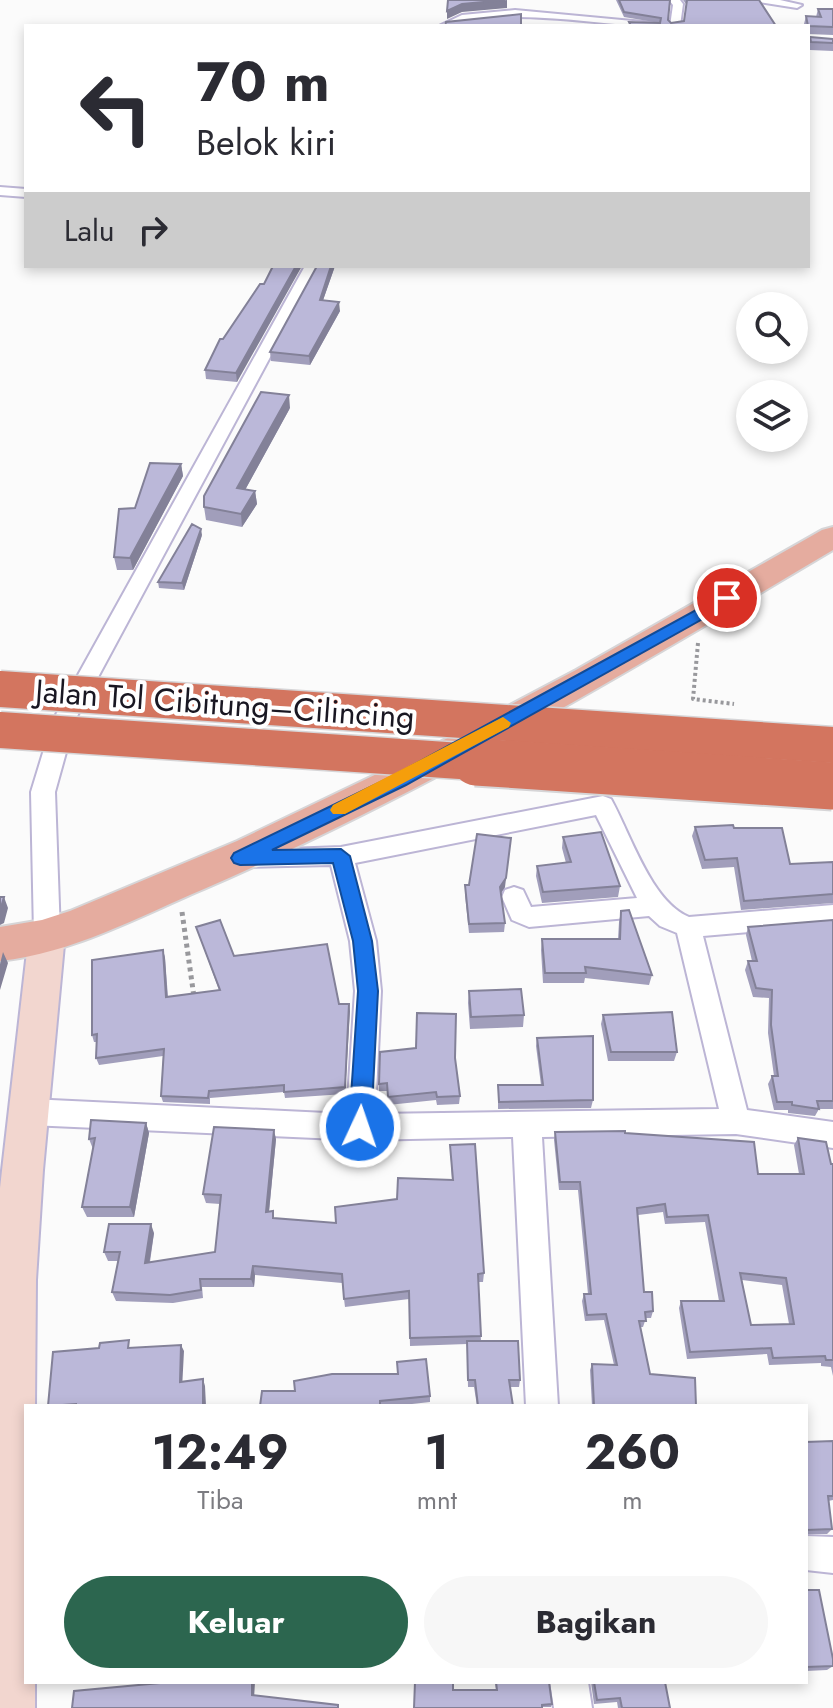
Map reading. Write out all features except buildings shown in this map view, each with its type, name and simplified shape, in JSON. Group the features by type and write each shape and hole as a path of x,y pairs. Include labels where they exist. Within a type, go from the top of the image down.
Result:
{"highway":[{"name":"Jalan Tol Cibitung–Cilincing","path":"0,689 833,745"},
{"name":"Jalan Tol Cibitung–Cilincing","path":"0,730 833,786"}],"main road":[{"path":"0,944 47,934 240,858 400,780 701,614 833,537"}],"street":[{"path":"674,0 678,4 675,24"},
{"path":"751,0 797,5"},
{"path":"766,18 767,3"},
{"path":"448,24 458,18 488,13 618,24"},
{"path":"0,191 24,193"},
{"path":"8,1708 18,1652 6,1349 7,1280 30,1112 47,934 48,903 42,866 44,787 64,720 311,268"},
{"path":"240,858 341,856 603,805 654,906 669,919 688,927 833,915"},
{"path":"341,856 363,941 368,991 360,1127"},
{"path":"514,897 521,913 529,917 654,906"},
{"path":"688,927 736,1121"},
{"path":"30,1112 360,1127 736,1121 833,1135"},
{"path":"527,1125 542,1404"},
{"path":"808,1553 833,1555"},
{"path":"569,1684 573,1708"}],"path":[{"path":"701,614 693,699 738,705"},
{"path":"179,883 184,945 197,1008"}],"slow traffic":[{"path":"339,810 503,723"}],"route":[{"path":"360,1127 368,991 363,941 341,856 240,858 400,780 727,598"}]}
